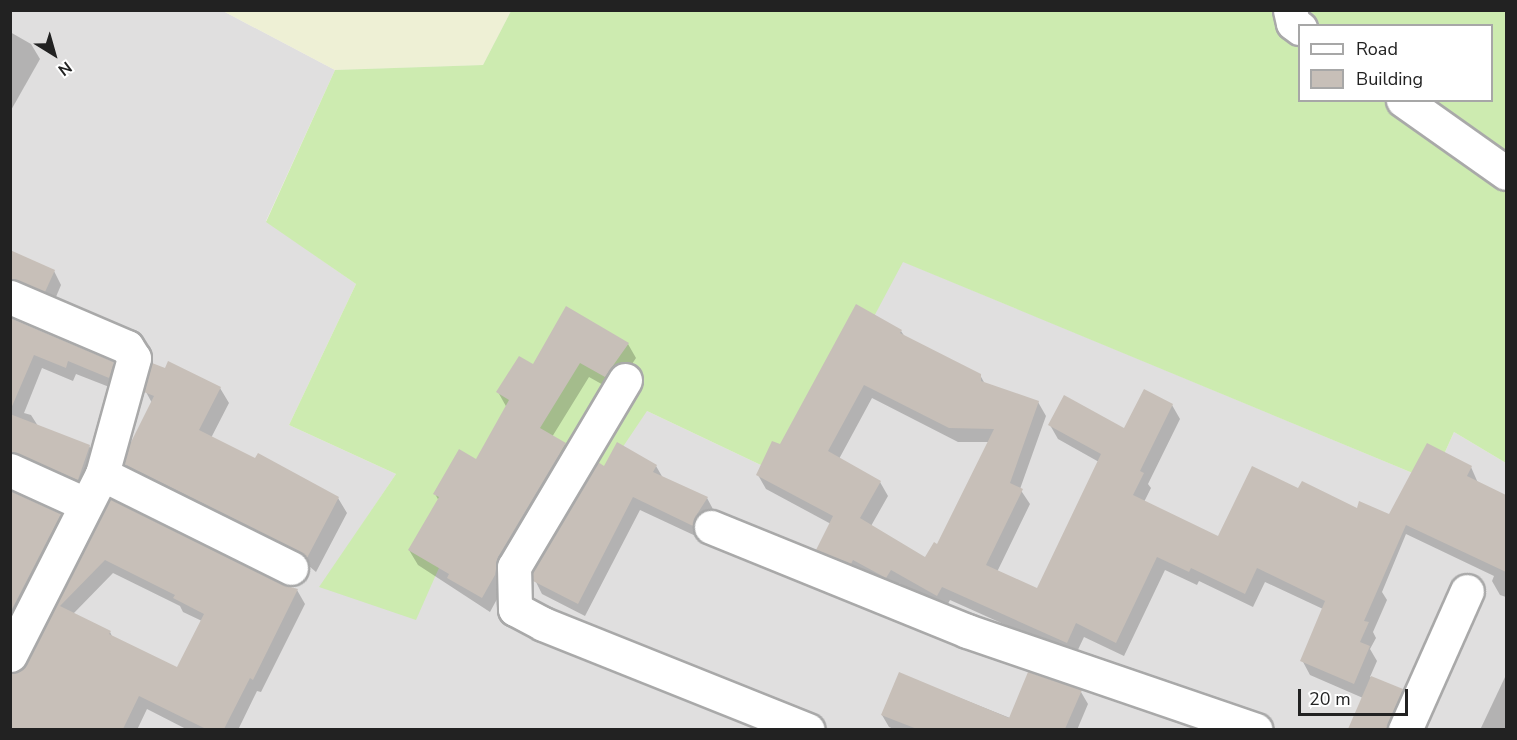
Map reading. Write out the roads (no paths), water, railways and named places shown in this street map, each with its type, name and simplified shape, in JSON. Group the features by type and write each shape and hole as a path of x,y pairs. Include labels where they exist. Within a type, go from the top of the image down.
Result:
{"street":[{"path":"1290,10 1293,23 1298,27"},
{"path":"1406,102 1506,173"},
{"path":"10,297 127,347 134,358 102,474 10,655"},
{"path":"625,380 514,567 515,609 543,624 808,729"},
{"path":"10,470 85,504"},
{"path":"102,474 291,568"},
{"path":"711,527 967,631 1256,729"},
{"path":"1405,729 1467,591"}]}
